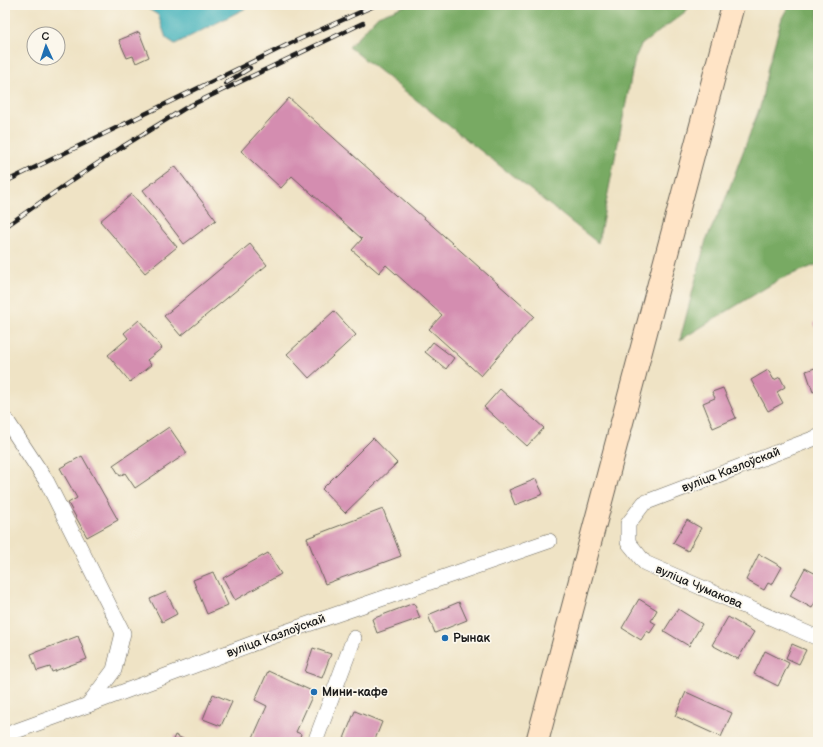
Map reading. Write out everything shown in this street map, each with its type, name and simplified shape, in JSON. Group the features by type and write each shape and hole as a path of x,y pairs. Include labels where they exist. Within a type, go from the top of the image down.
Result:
{"main road":[{"path":"537,742 734,5"}],"street":[{"path":"8,421 47,482 123,633 114,670 88,706"},
{"name":"вуліца Казлоўскай","path":"644,503 818,437"},
{"name":"вуліца Чумакова","path":"644,503 628,524 628,542 645,563 818,638"},
{"name":"вуліца Казлоўскай","path":"5,735 88,706 262,640 549,541"},
{"path":"315,742 354,638"}],"green space":[{"path":"407,5 692,5 641,45 635,58 598,243 349,47 378,16"},
{"path":"789,5 818,5 818,264 780,279 680,340 706,240 725,200 761,104 768,67 782,18"}],"water":[{"path":"142,5 246,5 246,8 175,44 166,38 158,15"}],"building":[{"path":"139,32 149,57 136,63 133,56 127,58 119,40"},
{"path":"289,98 534,316 481,376 429,329 442,315 386,265 379,273 352,250 362,239 292,176 281,188 241,151"},
{"path":"175,166 216,220 184,244 143,190"},
{"path":"132,194 177,247 145,273 100,221"},
{"path":"250,244 267,265 181,336 164,316"},
{"path":"334,311 356,335 309,378 287,354"},
{"path":"139,320 162,348 147,360 151,365 130,382 108,355 128,338 124,333"},
{"path":"818,321 818,333 814,323"},
{"path":"433,342 454,358 446,369 425,352"},
{"path":"818,367 818,390 813,392 806,371"},
{"path":"768,370 774,380 780,377 785,387 777,392 783,403 768,411 751,380"},
{"path":"723,388 736,418 713,428 703,403 715,398 712,392"},
{"path":"500,389 544,428 527,446 484,407"},
{"path":"169,427 187,453 135,488 125,473 120,476 113,465"},
{"path":"373,438 397,463 345,513 322,489"},
{"path":"82,456 118,520 87,537 68,503 77,498 60,468"},
{"path":"536,479 543,494 515,505 509,490"},
{"path":"383,509 401,556 325,584 307,538"},
{"path":"687,520 701,528 688,551 673,543"},
{"path":"268,553 281,574 235,600 223,578"},
{"path":"759,554 782,567 772,585 768,583 764,590 746,580"},
{"path":"805,568 818,575 818,597 812,608 790,596"},
{"path":"213,572 228,605 207,614 193,580"},
{"path":"166,592 177,614 162,622 150,599"},
{"path":"639,599 657,610 651,621 656,624 650,633 647,631 641,640 622,628"},
{"path":"459,602 467,620 435,633 428,615"},
{"path":"414,603 420,618 377,633 372,619"},
{"path":"678,609 702,624 689,646 664,631"},
{"path":"728,617 754,632 738,659 712,645"},
{"path":"78,636 87,659 52,672 50,667 37,671 31,654"},
{"path":"792,644 806,650 799,664 786,658"},
{"path":"313,648 331,654 322,678 305,672"},
{"path":"765,651 789,663 778,686 754,674"},
{"path":"268,671 314,692 296,732 301,734 298,742 251,742 267,706 255,700"},
{"path":"686,692 732,713 721,737 675,716"},
{"path":"213,694 232,702 221,726 203,719"},
{"path":"355,711 382,722 374,742 343,741"},
{"path":"175,735 189,742 172,742"}],"railway":[{"path":"5,182 291,43 376,5"},
{"path":"5,227 122,147 187,107 363,23"},
{"path":"226,83 250,68"}],"place":[{"name":"Рынак","path":"445,638"},
{"name":"Мини-кафе","path":"314,692"}]}
